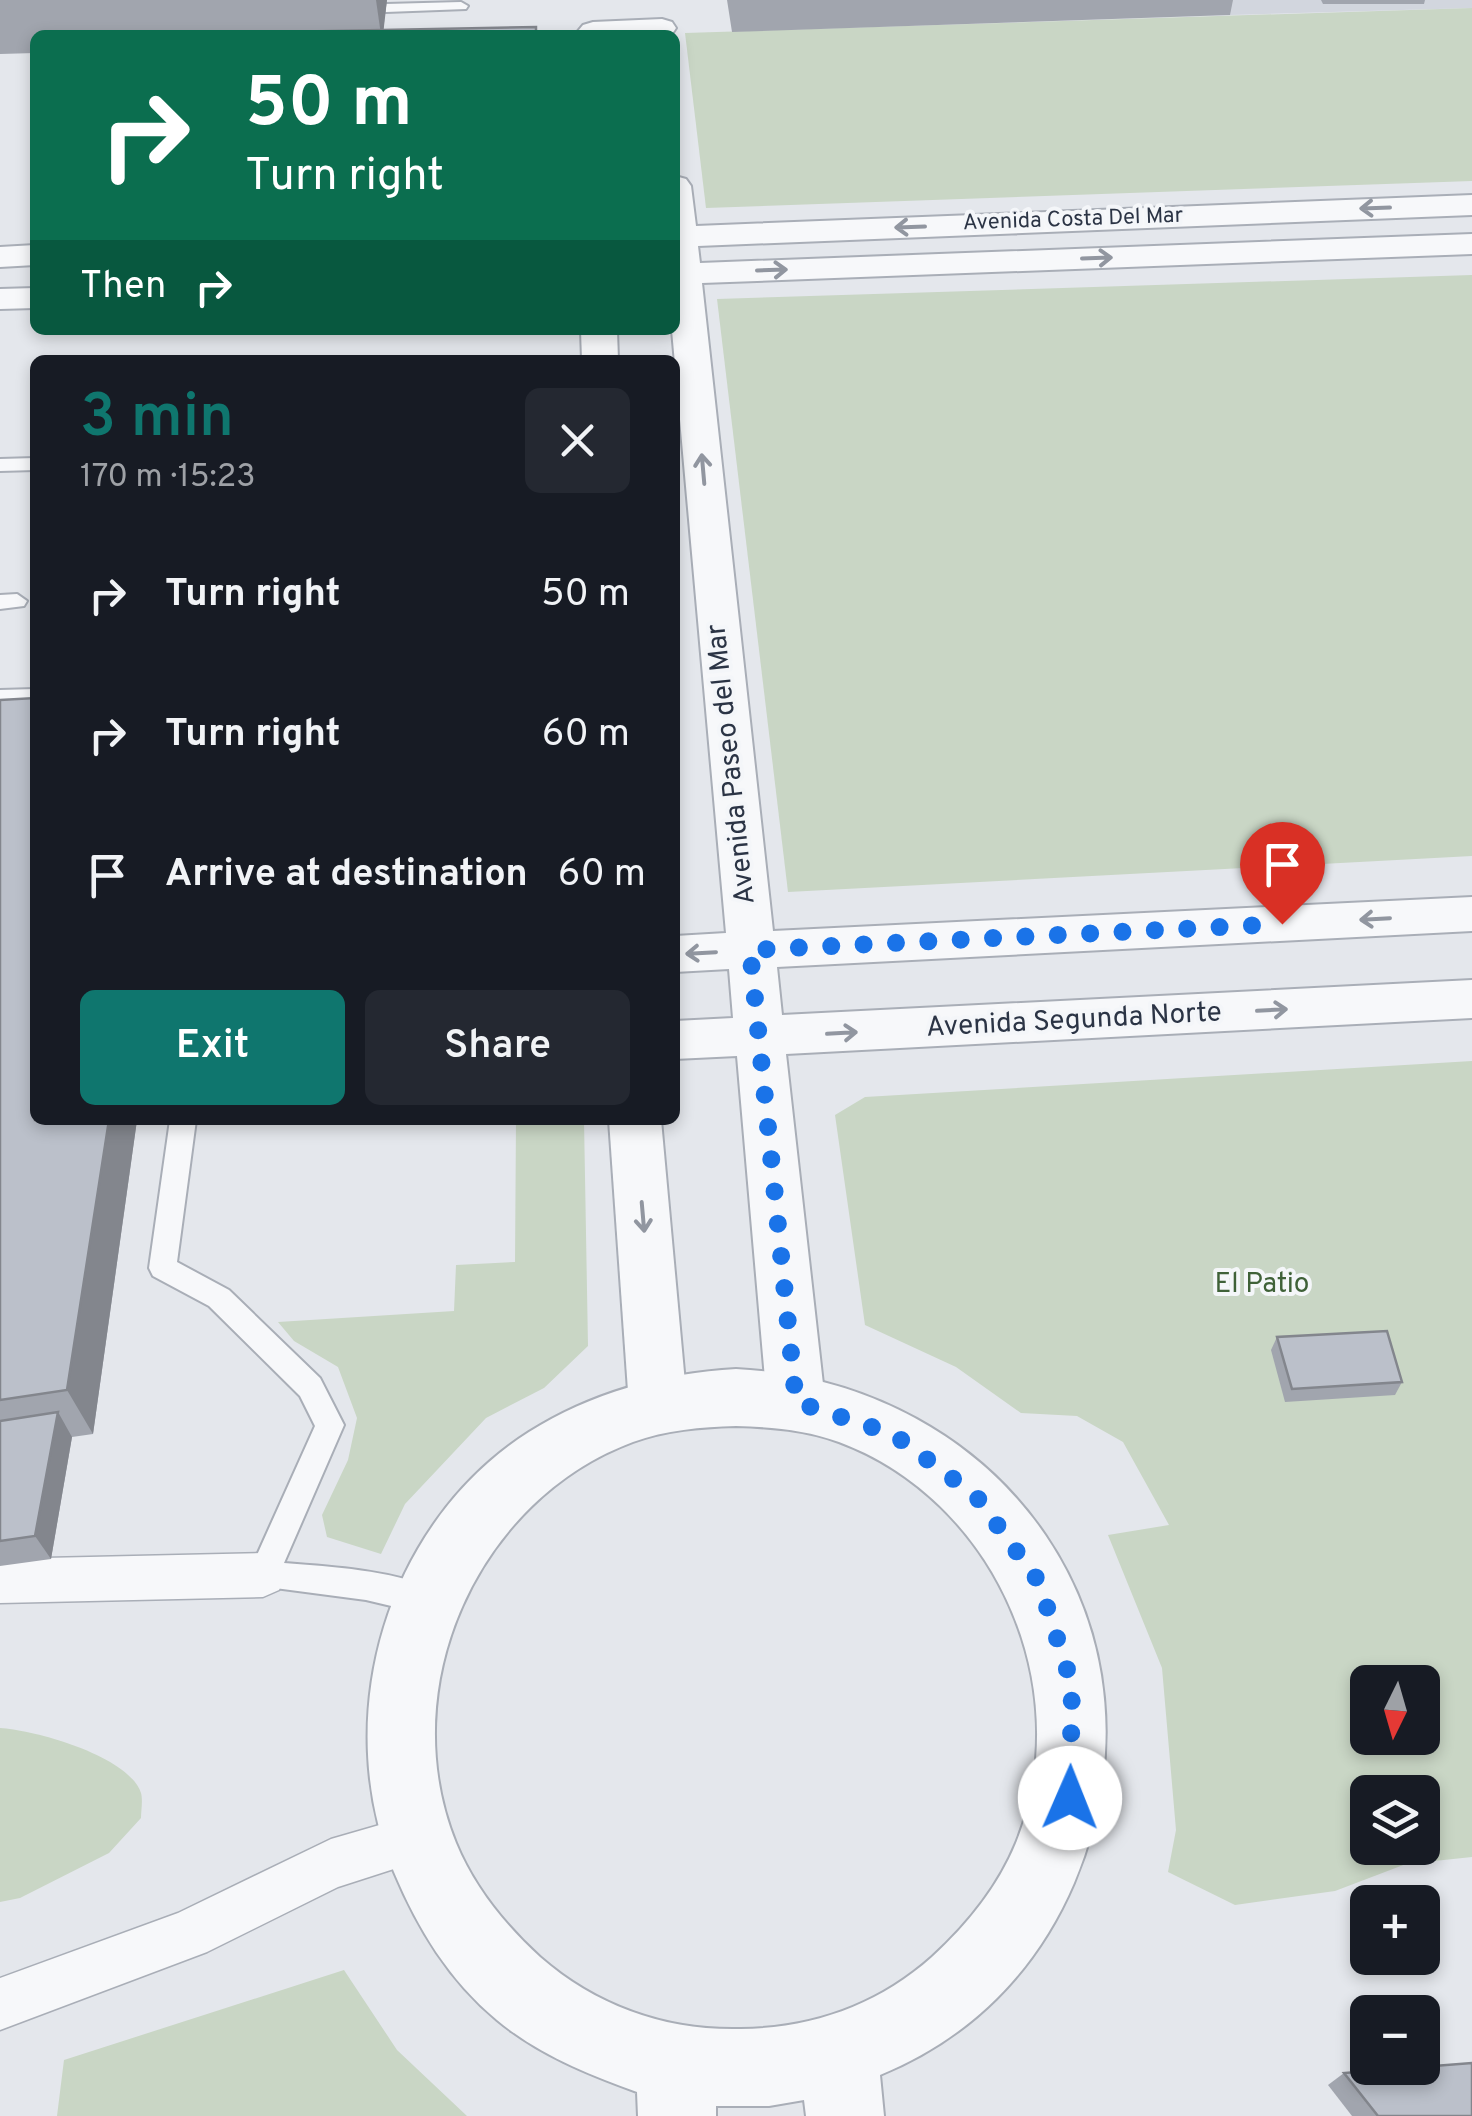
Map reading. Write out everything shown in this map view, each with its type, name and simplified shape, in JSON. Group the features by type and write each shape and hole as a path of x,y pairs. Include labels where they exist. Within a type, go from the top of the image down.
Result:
{"street":[{"path":"593,0 593,30"},
{"path":"610,30 661,21"},
{"name":"Avenida Costa Del Mar","path":"680,255 1207,214 1472,205"},
{"path":"1207,214 1225,253"},
{"name":"Avenida Costa Del Mar","path":"680,255 1225,253 1472,244"},
{"name":"Avenida Paseo del Mar","path":"680,296 692,542 750,950 796,1402"},
{"path":"0,299 30,298"},
{"path":"680,954 1472,914"},
{"name":"Avenida Segunda Norte","path":"680,1040 1472,999"},
{"path":"635,1125 658,1406"},
{"path":"727,1396 796,1402 893,1434 976,1496 1039,1582 1072,1685 1070,1798 1028,1906 947,1997 842,2086 763,2070 676,2091 567,2024 472,1945 414,1840 398,1758 401,1675 425,1598 482,1510 563,1444 658,1406 727,1396"},
{"path":"0,1580 263,1576"},
{"path":"0,2004 189,1934 331,1864 414,1840"}],"lane":[{"path":"386,8 461,3 459,24"},
{"path":"0,465 30,464"},
{"path":"0,697 30,696"},
{"path":"182,1125 162,1268 220,1298 310,1387 330,1425 263,1576 366,1586 425,1598"}],"shaded area":[{"path":"1222,0 1472,0 1472,8 1230,15"}],"green space":[{"path":"1472,8 1472,181 706,208 685,33"},
{"path":"1472,275 1472,856 788,892 717,299"},
{"name":"El Patio","path":"1472,1061 1472,1857 1440,1860 1440,1775 1350,1775 1350,1865 1403,1865 1335,1891 1235,1905 1168,1872 1176,1830 1162,1668 1108,1535 1169,1525 1123,1442 1077,1416 1021,1413 956,1367 865,1325 835,1115 865,1097"},
{"path":"516,1125 584,1125 588,1346 544,1388 486,1418 405,1504 381,1554 327,1537 322,1515 348,1460 357,1418 338,1367 294,1341 278,1322 454,1311 456,1265 515,1262"},
{"path":"0,1728 57,1740 100,1757 133,1780 142,1802 141,1818 109,1853 20,1898 0,1902"},
{"path":"344,1970 397,2050 467,2116 57,2116 64,2060"}],"building":[{"path":"536,27 536,30 382,30"},
{"path":"30,698 30,1125 108,1125 67,1390 0,1400 0,700"},
{"path":"1387,1331 1402,1382 1292,1389 1277,1337"},
{"path":"58,1412 35,1536 0,1541 0,1421"},
{"path":"1472,2063 1472,2116 1378,2116 1353,2085 1440,2085 1440,2066"}],"route":[{"path":"1070,1798 1072,1685 1039,1582 976,1496 893,1434 796,1402 750,950 1282,924"}]}
